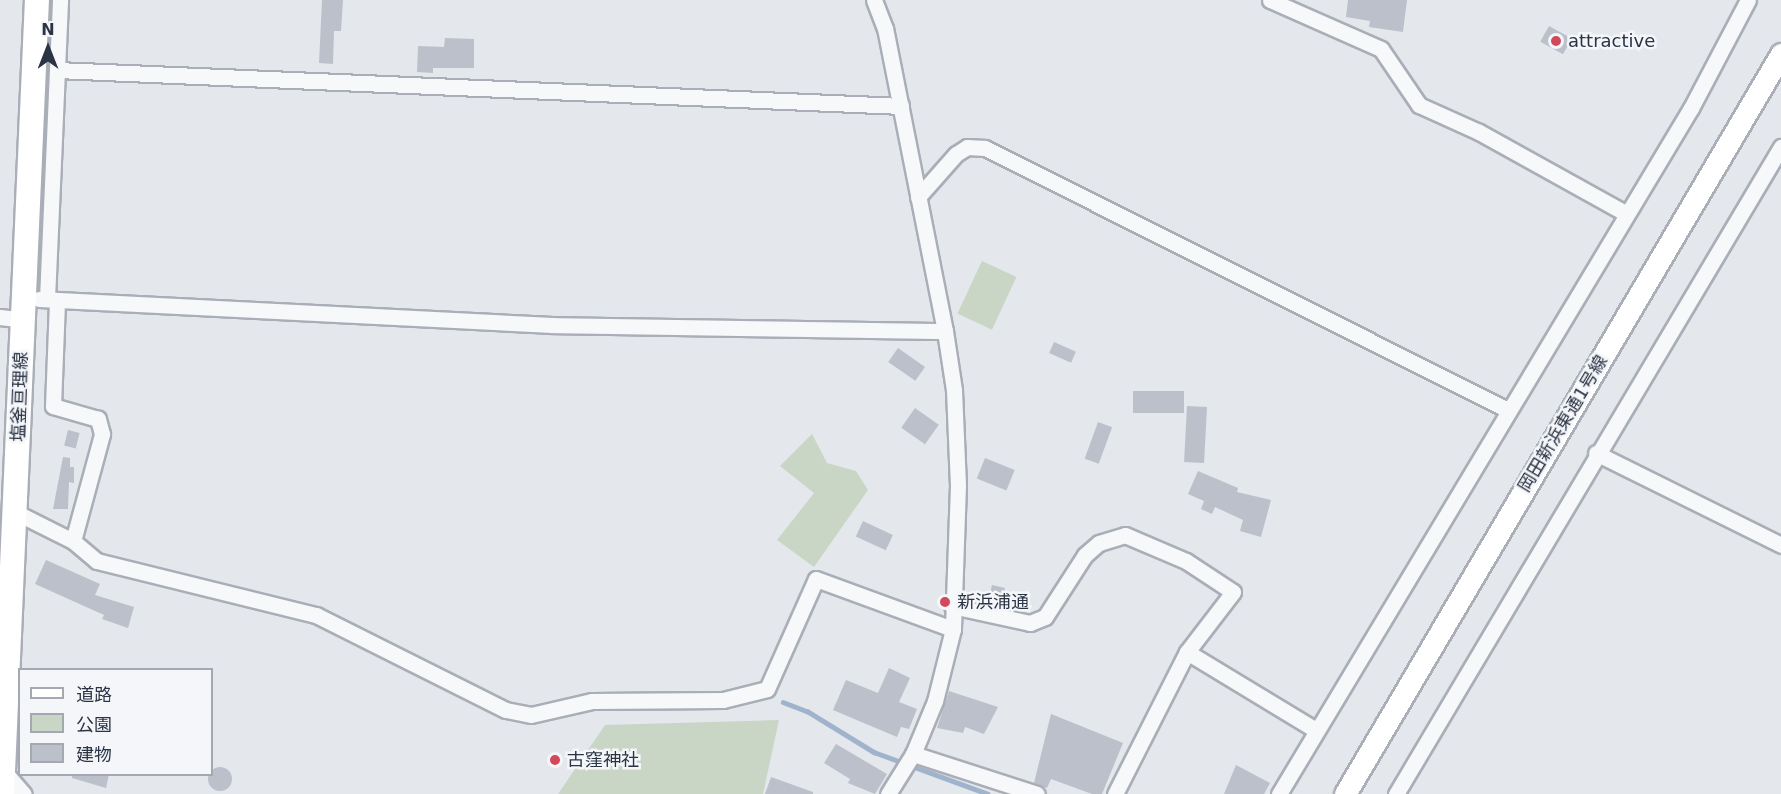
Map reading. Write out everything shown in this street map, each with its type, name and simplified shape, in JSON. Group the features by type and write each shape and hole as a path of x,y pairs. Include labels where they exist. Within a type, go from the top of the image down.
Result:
{"main road":[{"name":"塩釜亘理線","path":"2,777 15,512 30,307 37,0"}],"street":[{"path":"60,0 57,70 30,307 53,406 98,419 102,434 74,542"},
{"path":"874,0 885,28 945,331 954,390 957,473 953,629 935,700 911,757 888,794"},
{"path":"1270,0 1381,49 1419,105 1474,129 1625,213"},
{"path":"1279,794 1316,730 1400,597 1625,213 1691,108 1748,0"},
{"name":"岡田新浜東通1号線","path":"1345,794 1781,54"},
{"path":"57,70 901,106"},
{"path":"918,197 956,154 968,147 985,148 1509,410"},
{"path":"1396,794 1596,453 1656,362 1781,147"},
{"path":"30,307 552,325 945,331"},
{"path":"1596,453 1781,545"},
{"path":"15,512 74,542 97,561 316,615 507,710 531,715 592,701 723,700 767,689 816,579 953,629"},
{"path":"952,606 1030,623 1045,617 1085,555 1099,543 1125,534 1186,561 1233,592 1187,652 1115,794"},
{"path":"1187,652 1316,730"},
{"path":"911,757 1037,794"},
{"path":"2,777 24,794"}],"green space":[{"path":"982,261 1016,277 992,330 957,314"},
{"path":"812,434 827,463 856,471 868,490 814,567 777,540 814,493 780,466"},
{"path":"779,720 763,794 558,794 605,725"}],"building":[{"path":"322,0 343,0 341,31 334,31 333,64 319,63"},
{"path":"1348,0 1407,0 1403,32 1369,27 1370,21 1346,17"},
{"name":"attractive","path":"1549,26 1572,39 1563,54 1540,42"},
{"path":"445,38 474,39 474,68 433,68 433,73 417,72 418,46 444,47"},
{"path":"1054,342 1076,352 1071,363 1049,353"},
{"path":"898,348 925,367 915,381 888,362"},
{"path":"1133,391 1184,391 1184,413 1133,413"},
{"path":"1187,406 1207,407 1204,463 1184,462"},
{"path":"915,408 939,425 925,444 901,428"},
{"path":"1098,422 1112,427 1099,464 1085,459"},
{"path":"68,430 80,433 76,448 64,446"},
{"path":"63,457 70,458 70,467 74,467 74,483 69,482 68,509 53,509"},
{"path":"985,458 1015,470 1006,490 977,478"},
{"path":"1198,471 1238,488 1237,492 1271,500 1261,537 1240,531 1243,520 1215,507 1212,514 1201,509 1204,501 1188,494"},
{"path":"863,521 893,535 886,550 856,536"},
{"path":"46,560 100,584 95,595 134,607 128,628 102,619 104,615 35,584"},
{"path":"992,585 1005,588 1001,607 980,602 982,592 990,594"},
{"path":"889,668 910,678 899,702 917,709 909,729 901,727 897,737 833,710 846,680 878,693"},
{"path":"949,691 998,707 984,734 965,727 963,733 937,728"},
{"path":"1051,714 1123,743 1102,794 1092,794 1051,779 1047,788 1034,783"},
{"path":"836,744 887,774 875,794 848,783 850,779 824,763"},
{"path":"1236,765 1270,783 1264,794 1224,794"},
{"path":"216,768 224,768 231,775 231,783 224,790 216,790 209,783 209,776 213,776 213,770"},
{"path":"72,776 109,776 106,788 72,778"},
{"path":"771,777 813,792 813,794 765,794"}],"waterway":[{"path":"783,702 807,711 874,752 988,794"}],"place":[{"name":"attractive","path":"1556,41"},
{"name":"新浜浦通","path":"945,602"},
{"name":"古窪神社","path":"555,760"}]}
